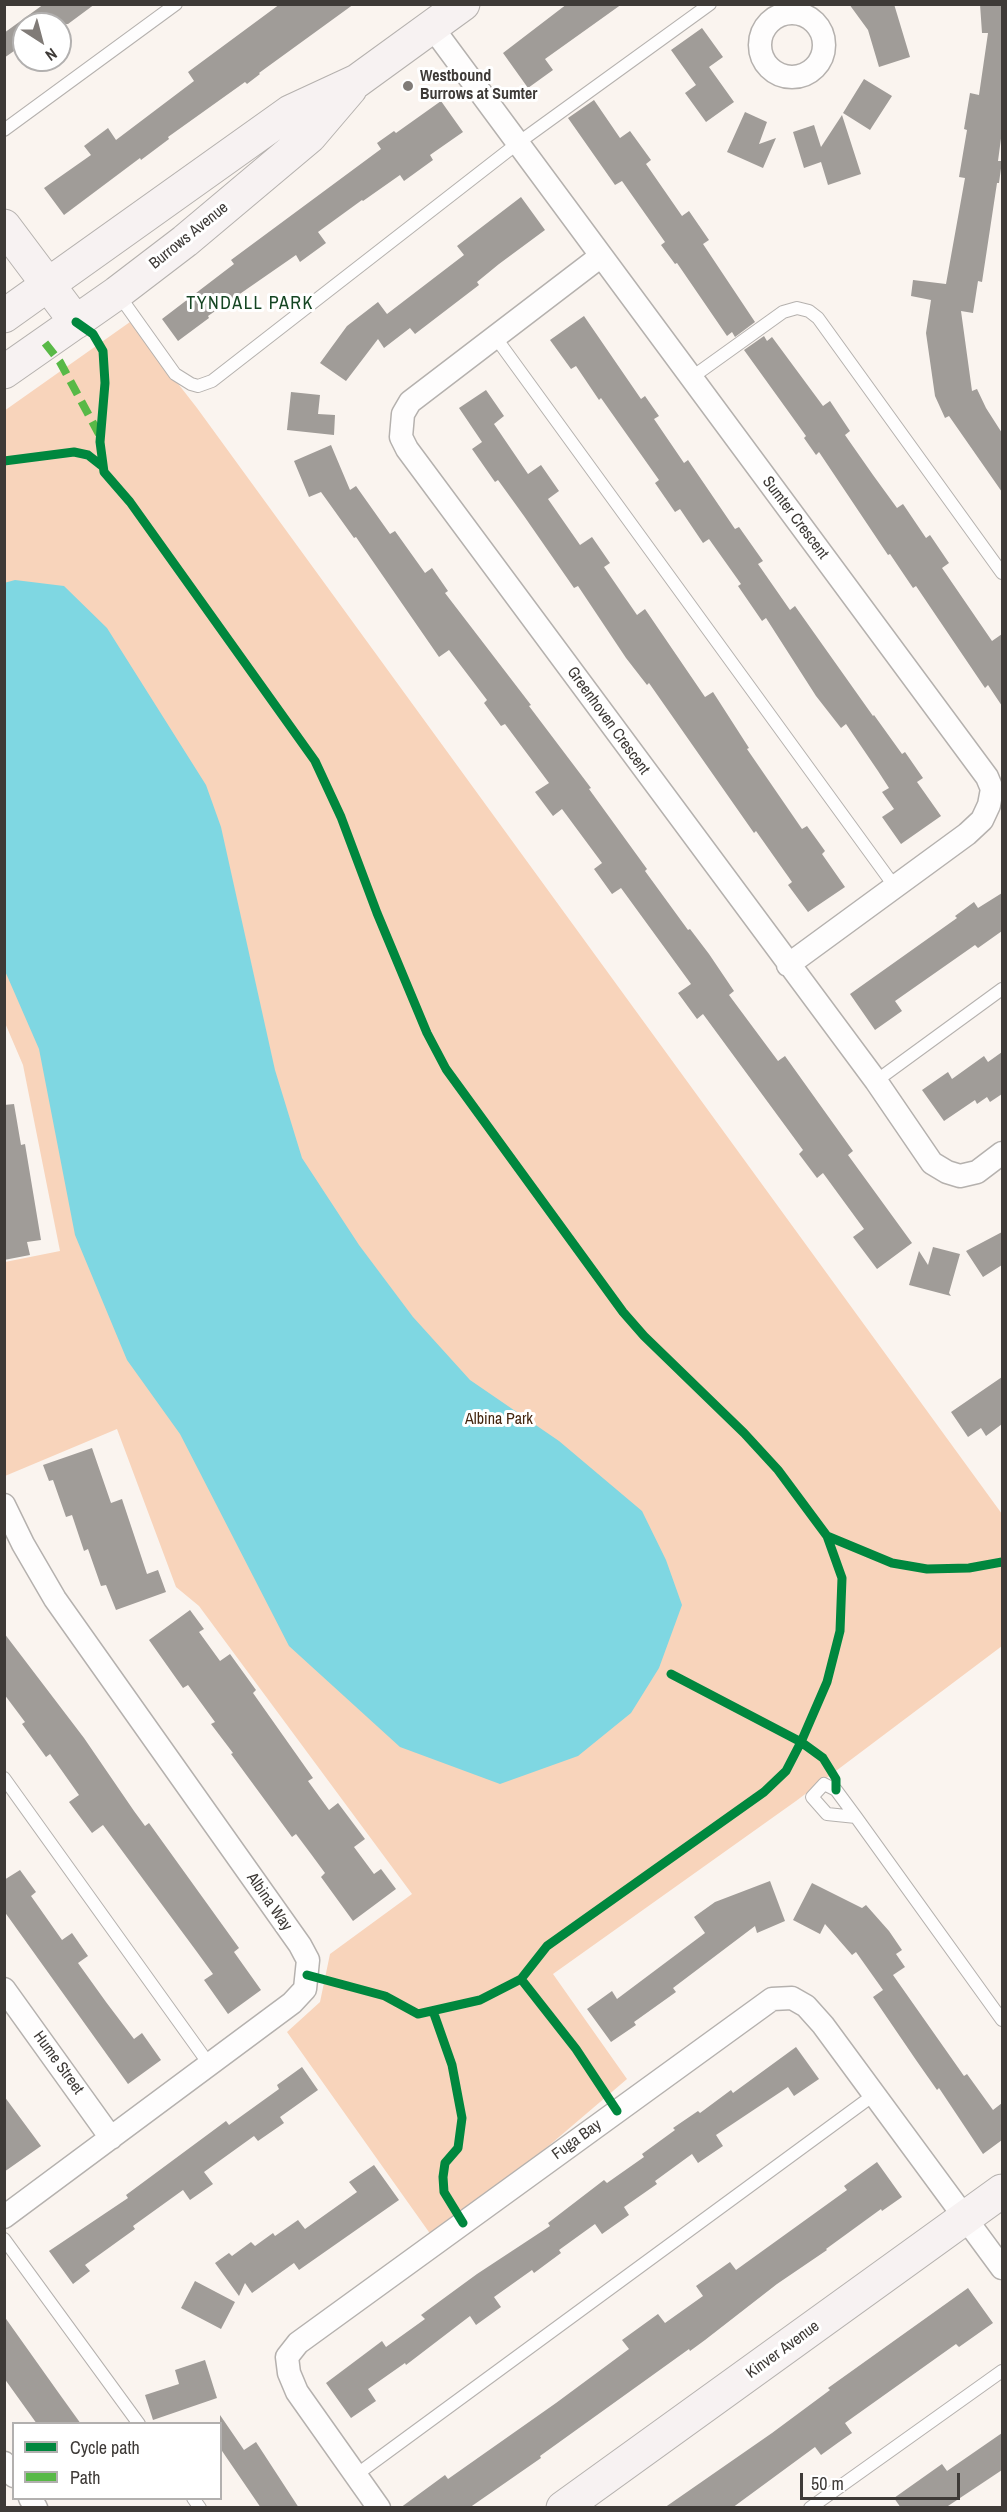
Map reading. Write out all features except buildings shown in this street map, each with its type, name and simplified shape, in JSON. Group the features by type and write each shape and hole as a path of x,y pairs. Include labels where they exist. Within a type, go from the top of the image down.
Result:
{"street":[{"name":"Burrows Avenue","path":"4,316 290,112 357,81 463,4"},
{"name":"Sumter Crescent","path":"432,27 990,783 992,789 989,805 982,820 967,834 788,965"},
{"name":"Burrows Avenue","path":"4,372 117,293 184,241 310,136 357,81"},
{"path":"4,226 76,322"},
{"name":"Greenhoven Crescent","path":"601,256 410,402 403,414 400,436 407,449 876,1081 932,1163 947,1172 960,1176 977,1172 1002,1153"},
{"name":"Albina Way","path":"4,1505 23,1544 55,1599 300,1945 308,1960 305,1989 292,2003 4,2217"},
{"name":"Hume Street","path":"4,1989 111,2138"},
{"name":"Fuga Bay","path":"379,2508 297,2392 289,2373 287,2357 307,2336 772,1999 792,1998 806,2006 823,2025 1002,2268"},
{"name":"Kinver Avenue","path":"563,2508 1002,2192"}],"lane":[{"path":"4,130 176,4"},
{"path":"117,293 175,374 198,386 212,381 518,143 710,4"},
{"path":"692,378 783,312 797,308 809,311 818,318 1002,573"},
{"path":"496,338 895,887"},
{"path":"876,1081 1002,989"},
{"path":"4,1778 210,2064"},
{"path":"856,1817 1002,2020"},
{"path":"356,2475 875,2094"},
{"path":"4,2240 138,2422"},
{"path":"810,2508 1002,2371"}],"green space":[{"name":"Albina Park","path":"130,322 197,408 1002,1514 1002,1646 796,1801 553,1974 627,2079 436,2242 287,2032 320,2002 330,1954 412,1894 199,1606 176,1587 117,1429 5,1476 5,1262 60,1251 23,1065 5,1023 4,411"}],"water":[{"path":"15,580 64,586 107,628 206,785 221,827 275,1070 302,1158 359,1245 413,1317 470,1380 559,1441 642,1511 666,1560 682,1605 659,1668 631,1713 578,1756 500,1784 400,1747 289,1646 180,1434 127,1360 75,1235 39,1049 5,971 4,583"}],"marked path":[{"path":"45,343 60,362 99,434"}],"cycle path":[{"path":"76,322 93,334 103,351 105,383 100,442 104,472 130,502 315,761 341,817 377,913 427,1033 446,1069 623,1312 644,1336 744,1433 778,1470 827,1536 892,1563 927,1569 969,1568 1002,1562"},
{"path":"4,461 74,452 88,455 102,466"},
{"path":"827,1536 842,1578 840,1631 827,1682 801,1742 823,1758 836,1779 836,1790"},
{"path":"617,2111 576,2049 521,1979 547,1946 764,1792 786,1771 801,1742 671,1674"},
{"path":"307,1975 385,1996 418,2014 480,2000 521,1979"},
{"path":"433,2011 452,2065 462,2118 458,2148 445,2163 444,2192 463,2223"}],"place":[{"name":"Westbound Burrows at Sumter","path":"408,86"}],"district":[{"name":"TYNDALL PARK","path":"250,304"}]}
